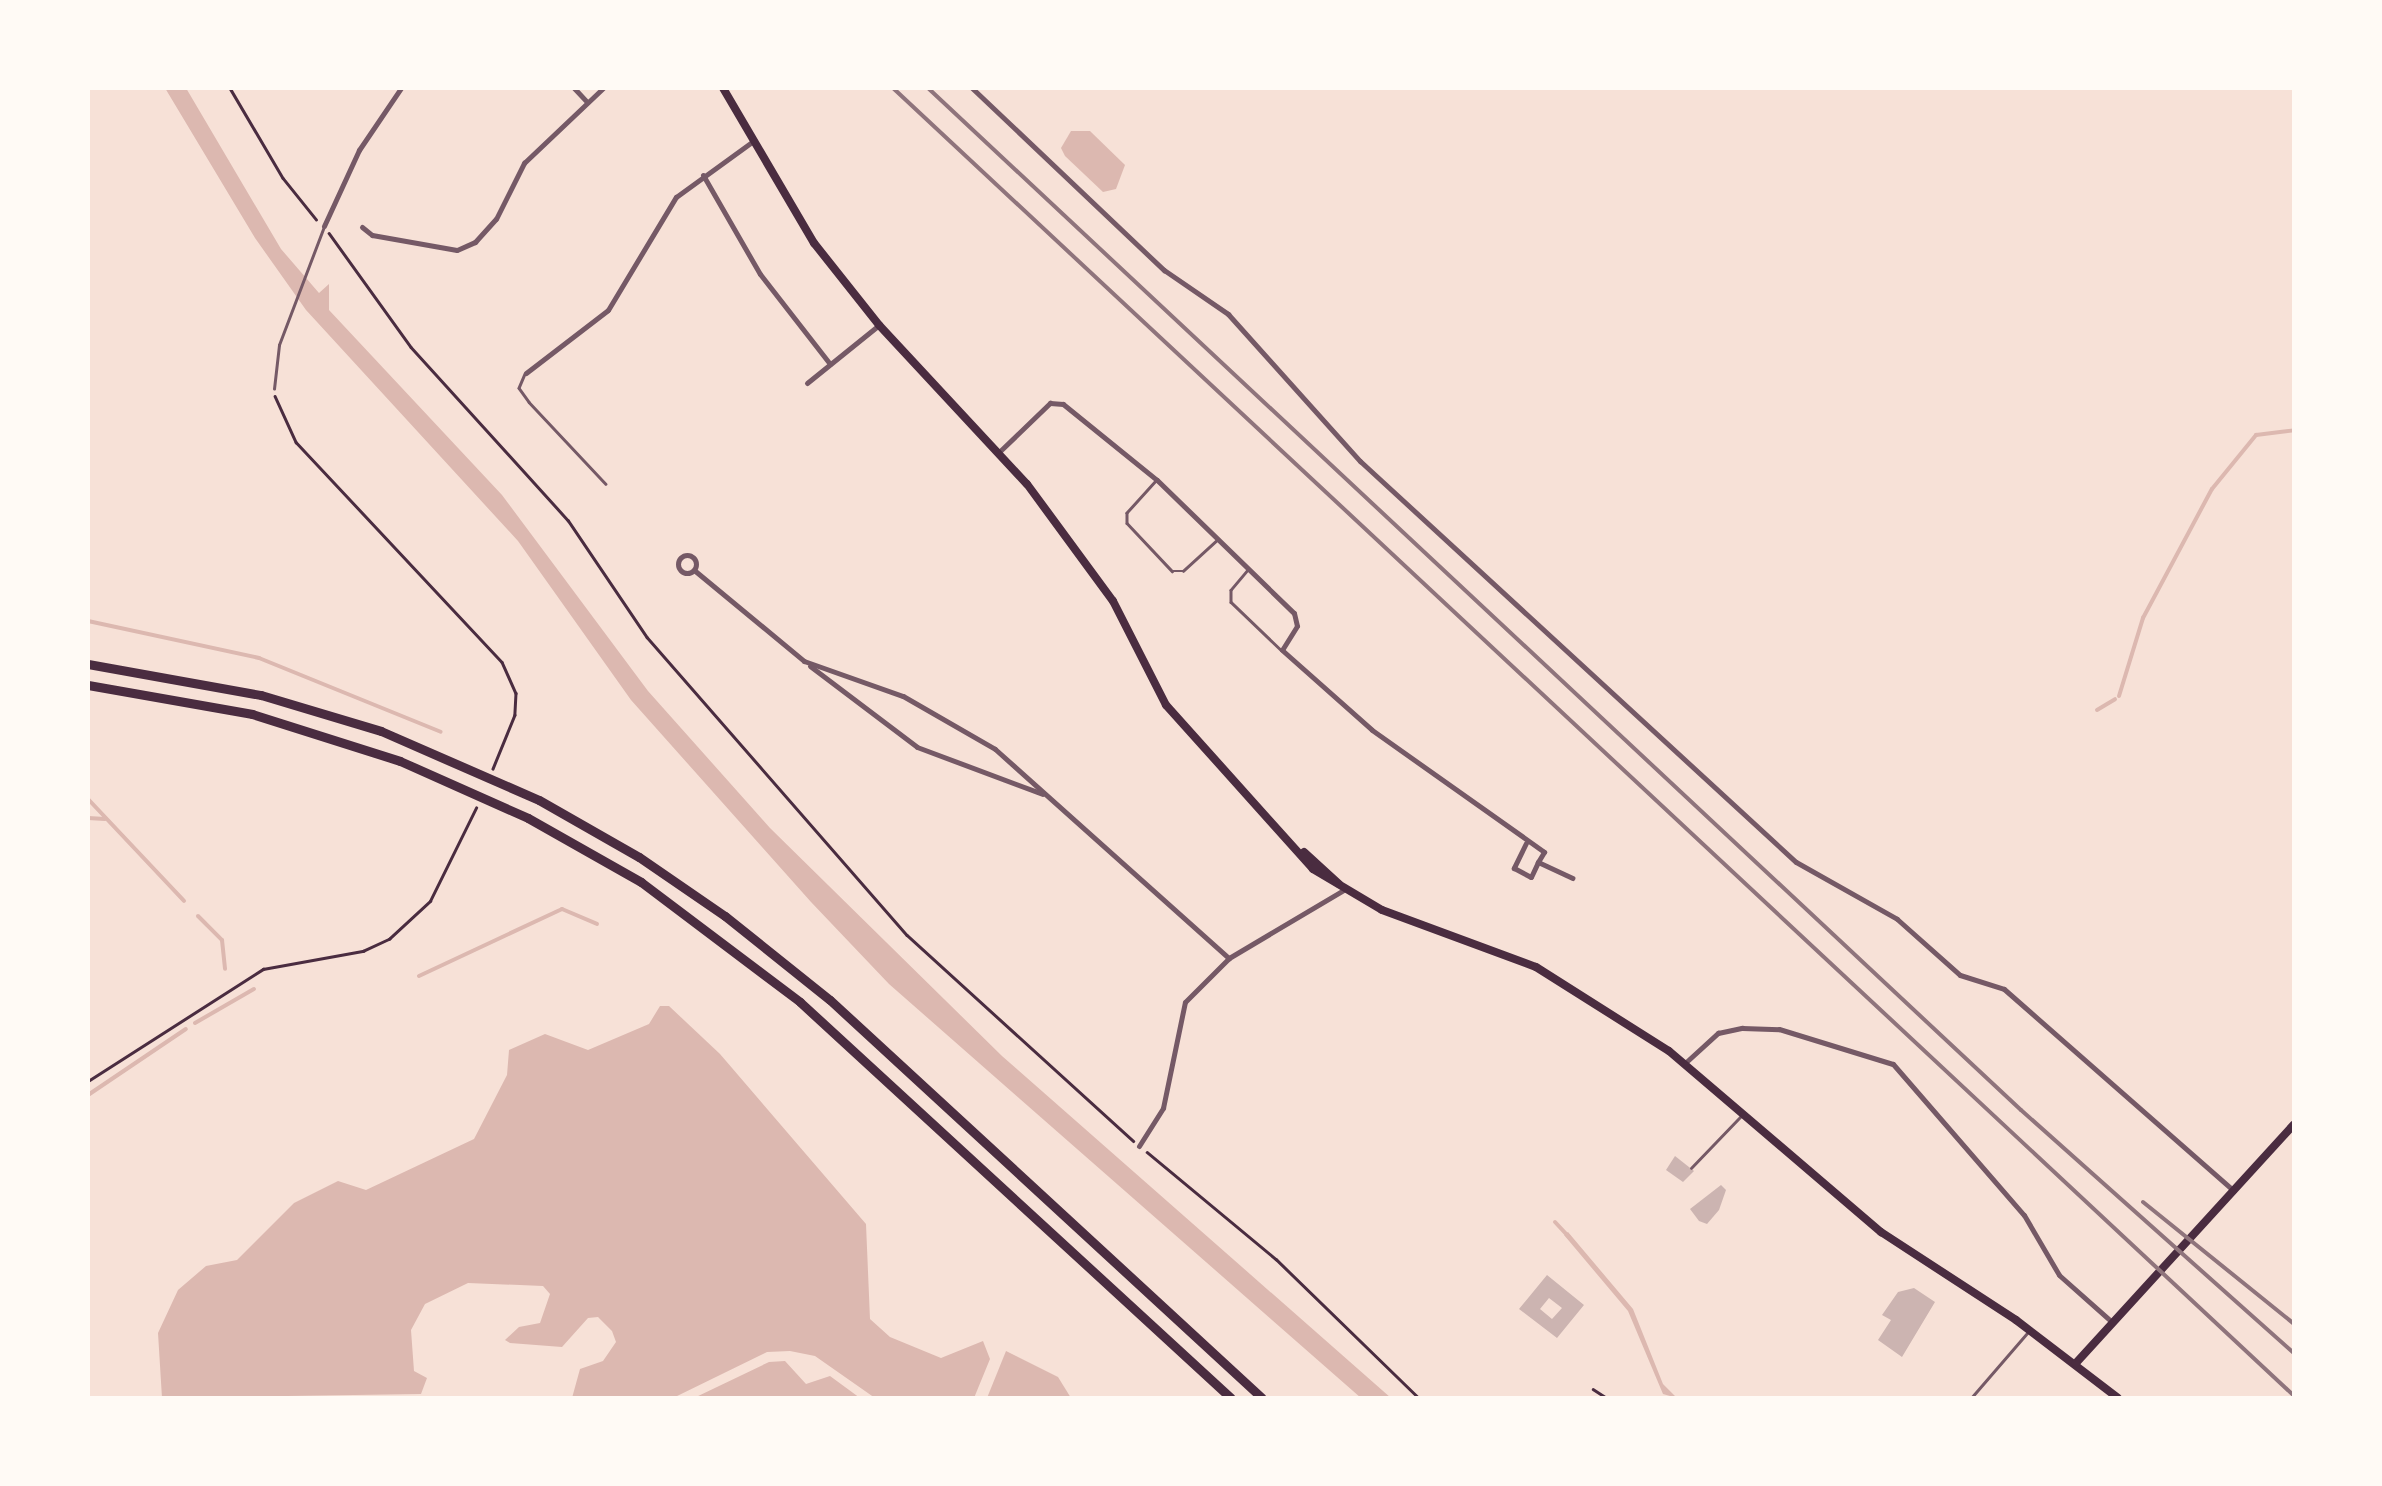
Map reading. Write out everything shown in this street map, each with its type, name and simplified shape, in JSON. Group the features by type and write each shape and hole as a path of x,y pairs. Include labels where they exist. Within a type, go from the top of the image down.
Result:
{"highway":[{"path":"88,664 261,695 381,731 539,800 639,857 725,916 830,1000 1262,1398"},
{"path":"88,685 252,714 400,761 528,818 641,882 800,1002 1231,1398"}],"main road":[{"path":"724,88 814,243 879,325 999,452 1112,601 1166,705 1304,852 1342,886 1382,910 1536,967 1685,1063 1881,1232 2076,1363 2118,1398"},
{"path":"2076,1363 2294,1124"}],"street":[{"path":"324,226 359,150 402,88"},
{"path":"574,88 587,102"},
{"path":"362,227 372,236 457,250 475,242 496,219 524,163 602,88"},
{"path":"972,88 1164,270 1228,314 1360,461 1796,862 1897,919 1960,975 2004,989 2234,1191"},
{"path":"526,373 608,310 647,254 669,206 703,174 755,140"},
{"path":"703,174 760,274 830,364"},
{"path":"807,383 879,325"},
{"path":"999,452 1050,403 1063,404 1157,480 1294,613 1297,626 1282,650 1372,730 1526,843 1544,852 1531,877 1514,868 1526,843"},
{"path":"694,570 917,747 1048,796"},
{"path":"804,661 947,718 996,749 1229,958"},
{"path":"1538,862 1572,878"},
{"path":"1140,1146 1162,1108 1185,1002 1229,958 1342,886"},
{"path":"1685,1063 1718,1033 1742,1028 1779,1028 1893,1064 2024,1215 2059,1275 2112,1322"}],"lane":[{"path":"274,390 285,328 324,226"},
{"path":"526,373 518,388 574,457 606,484"},
{"path":"1157,480 1128,513 1127,523 1172,571 1183,571 1218,540"},
{"path":"1248,569 1231,590 1231,602 1282,650"},
{"path":"1690,1168 1743,1114"},
{"path":"1971,1398 2029,1331"}],"path":[{"path":"230,88 294,195 324,226 411,347 568,520 647,637 894,921 1140,1146 1276,1259 1420,1398"},
{"path":"274,390 296,442 502,662 516,704 506,741"},
{"path":"88,1081 263,969 363,951 389,938 430,902 463,836"},
{"path":"1592,1389 1608,1398"}],"shaded area":[{"path":"165,88 186,88 281,249 319,293 329,284 329,310 502,495 648,691 770,828 1002,1056 1391,1398 1361,1398 889,984 811,902 631,700 518,541 306,310 255,238"},
{"path":"1071,131 1090,131 1125,165 1116,189 1103,192 1065,156 1061,148"},
{"path":"660,1006 669,1006 720,1054 866,1224 870,1319 890,1337 941,1358 983,1341 990,1359 974,1398 875,1398 815,1356 790,1351 767,1352 673,1398 572,1398 580,1369 603,1361 616,1342 612,1331 598,1317 588,1318 562,1347 510,1343 505,1340 519,1327 540,1323 550,1294 543,1286 468,1283 425,1304 411,1330 414,1371 427,1378 421,1394 162,1398 158,1333 178,1290 206,1266 237,1260 294,1203 338,1181 366,1190 474,1139 507,1075 509,1050 545,1034 588,1050 649,1024"},
{"path":"1568,1232 1633,1309 1663,1384 1677,1398 1663,1394 1628,1311 1564,1235"},
{"path":"1006,1351 1058,1377 1071,1398 987,1398"},
{"path":"785,1361 806,1384 830,1376 860,1398 694,1398 769,1362"}],"building":[{"path":"1675,1156 1694,1171 1683,1182 1666,1170"},
{"path":"1721,1185 1726,1190 1719,1210 1707,1224 1699,1221 1690,1209"},
{"path":"1547,1275 1584,1305 1557,1338 1519,1309","holes":["1549,1298 1562,1308 1552,1319 1540,1309"]},
{"path":"1914,1288 1935,1302 1902,1357 1878,1340 1891,1320 1882,1315 1898,1292"}],"waterway":[{"path":"2119,696 2143,618 2212,489 2256,435 2294,430"},
{"path":"88,621 259,658 441,732"},
{"path":"2097,710 2115,699"},
{"path":"88,799 184,901"},
{"path":"88,818 105,819"},
{"path":"419,976 562,909 597,924"},
{"path":"198,916 222,940 225,969"},
{"path":"195,1023 254,989"},
{"path":"88,1095 186,1029"},
{"path":"1555,1222 1569,1237"}],"railway":[{"path":"893,88 2294,1396"},
{"path":"928,88 2021,1110 2294,1353"},
{"path":"2143,1202 2294,1324"}]}
